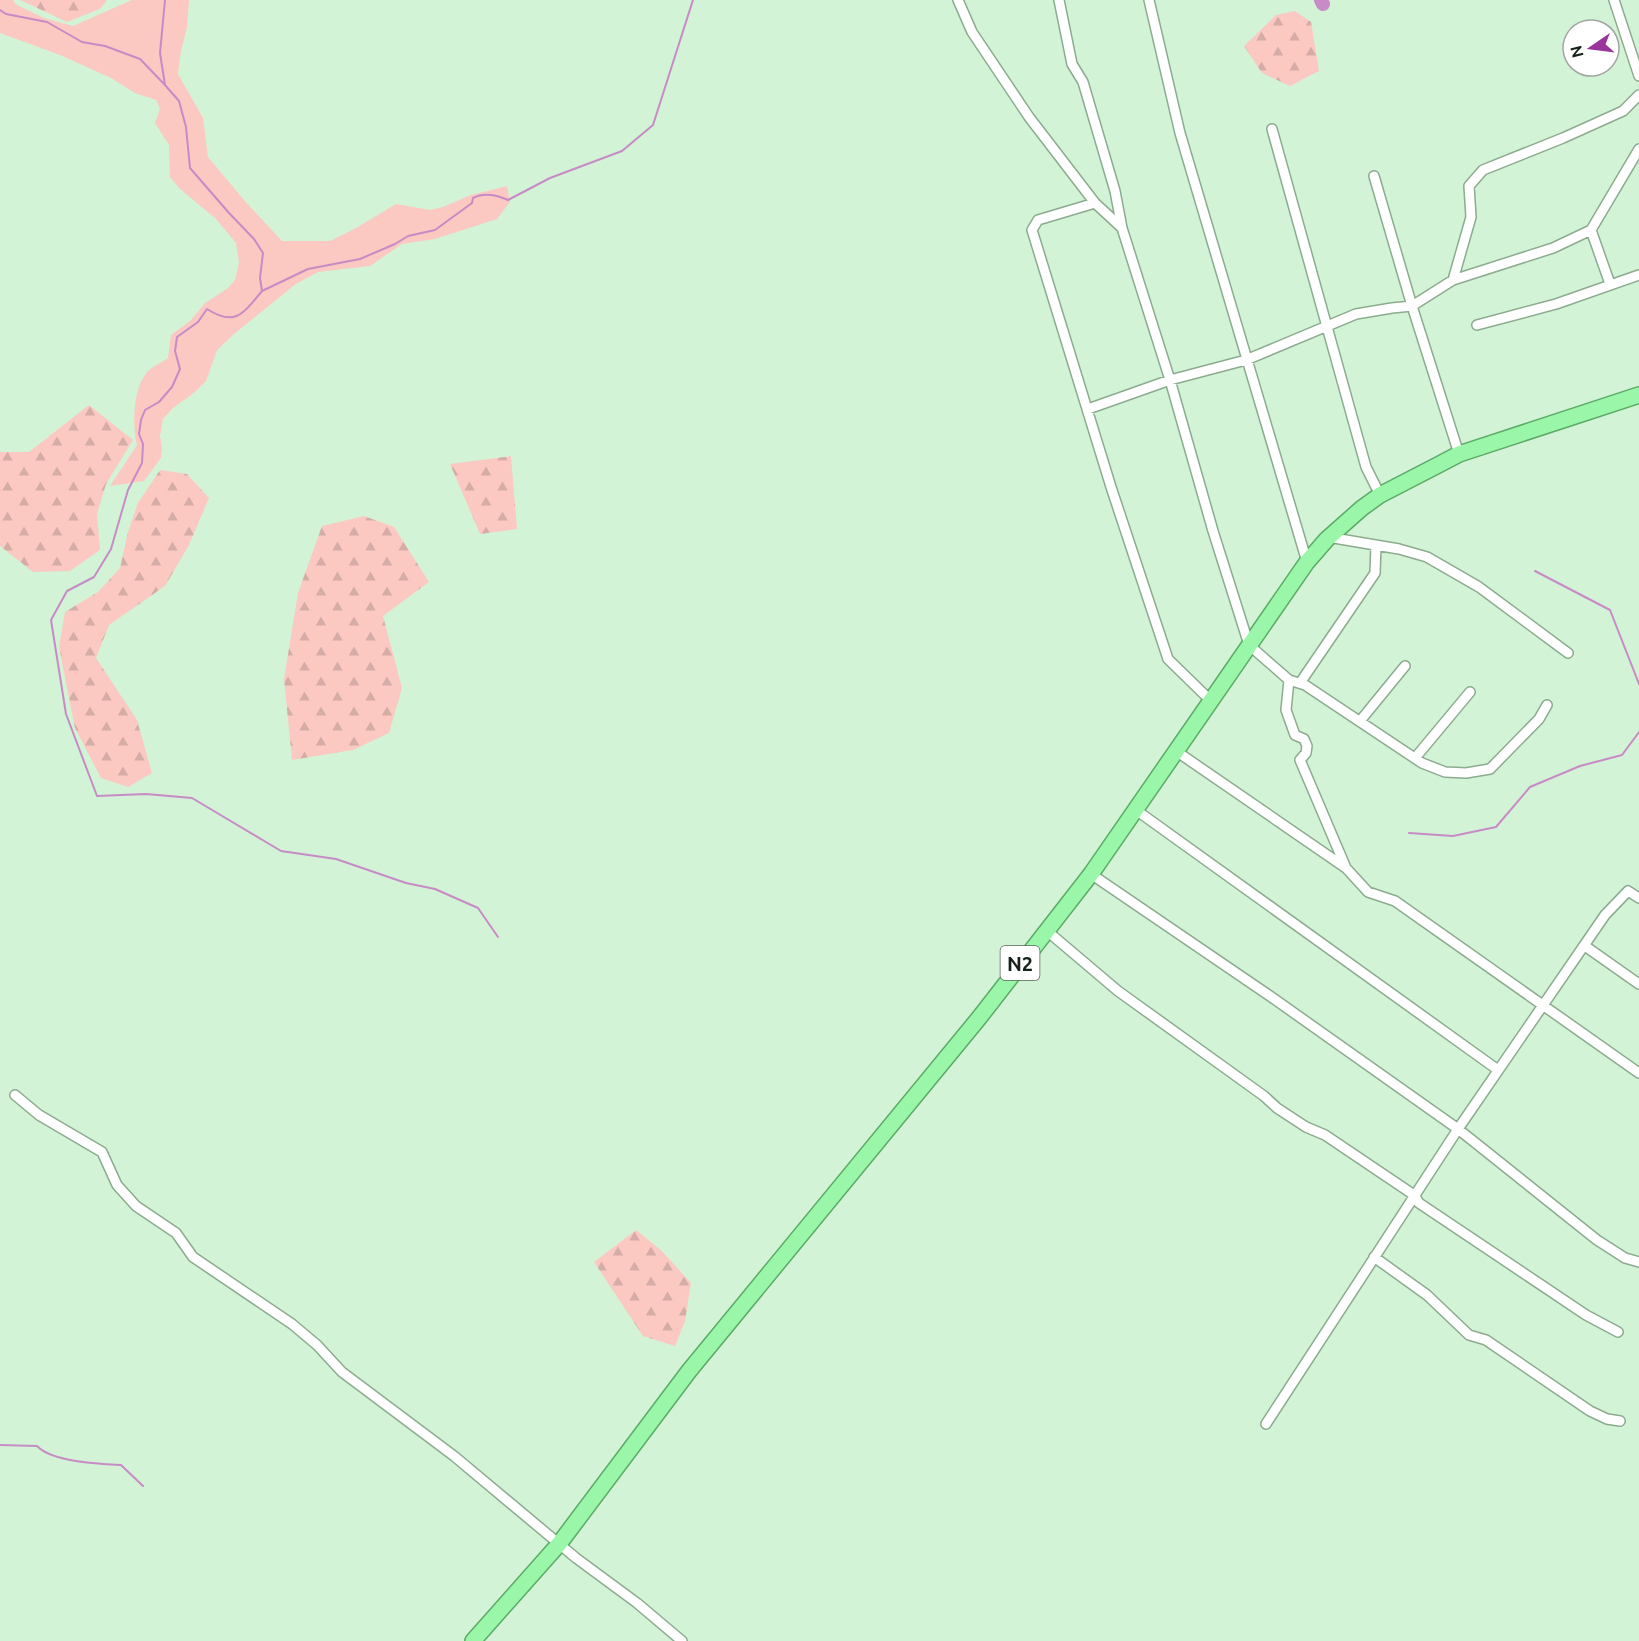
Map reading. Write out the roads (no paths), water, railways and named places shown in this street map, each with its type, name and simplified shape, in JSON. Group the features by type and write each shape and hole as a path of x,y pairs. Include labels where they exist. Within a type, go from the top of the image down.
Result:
{"highway":[{"name":"N2","path":"473,1641 559,1544 688,1371 971,1027 1091,874 1307,562 1327,539 1380,495 1459,454 1639,395"}],"street":[{"path":"958,0 972,32 1029,117 1095,203 1122,228"},
{"path":"1059,0 1072,64 1083,82 1115,191 1122,228 1249,645 1289,680 1300,683 1415,758 1445,772 1466,773 1490,768 1539,719 1546,705"},
{"path":"1149,0 1180,133 1307,562"},
{"path":"1614,0 1639,76"},
{"path":"1453,280 1471,217 1469,186 1483,170 1623,111 1639,95"},
{"path":"1272,129 1366,467 1380,495"},
{"path":"1088,409 1170,380 1246,360 1356,315 1412,306 1453,280 1553,248 1591,230 1639,149"},
{"path":"1374,176 1459,454"},
{"path":"1095,203 1038,220 1032,230 1135,561 1168,659 1211,701"},
{"path":"1591,230 1610,284"},
{"path":"1477,325 1556,304 1639,275"},
{"path":"1327,539 1334,538 1376,545 1427,557 1479,587 1568,652"},
{"path":"1300,683 1375,573 1376,545"},
{"path":"1360,721 1405,666"},
{"path":"1289,680 1286,710 1295,735 1304,739 1308,746 1300,760 1346,868"},
{"path":"1415,758 1470,692"},
{"path":"1176,751 1346,868 1368,892 1395,901 1639,1073"},
{"path":"1137,810 1498,1070"},
{"path":"1091,874 1458,1129 1597,1240 1624,1258 1639,1262"},
{"path":"1266,1424 1414,1195 1605,915 1628,891 1639,898"},
{"path":"1046,930 1118,991 1264,1096 1277,1108 1325,1135 1414,1195 1419,1203 1428,1210 1586,1315 1618,1332"},
{"path":"1585,946 1639,984"},
{"path":"15,1095 39,1115 102,1152 113,1178 128,1198 176,1233 194,1257 292,1324 317,1345 342,1372 454,1456 559,1544 637,1603 682,1641"},
{"path":"1374,1257 1427,1295 1469,1335 1486,1340 1590,1411 1620,1422"}],"waterway":[{"path":"165,0 160,53 165,85"},
{"path":"262,291 308,269 360,259 408,236 435,230 472,203 473,198 477,196 490,195 508,200 550,178 622,151 653,125 693,0"},
{"path":"1321,0 1323,4"},
{"path":"0,10 6,14 47,22 82,42 105,46 140,59 179,101 186,127 190,168 254,239 263,253 260,278 262,291 244,312 225,317 207,309 198,322 177,337 175,351 180,369 172,387 159,402 145,410 141,420 139,434 143,444 142,463 128,490 111,549 94,577 67,591 51,620 66,714 97,796 146,794 192,798 281,851 336,859 406,883 435,889 478,908 498,937"},
{"path":"1535,571 1610,610 1639,684"},
{"path":"1409,833 1453,836 1496,827 1530,787 1580,766 1622,755 1639,732"},
{"path":"0,1445 37,1446 54,1456 65,1459 121,1465 143,1486"}]}
